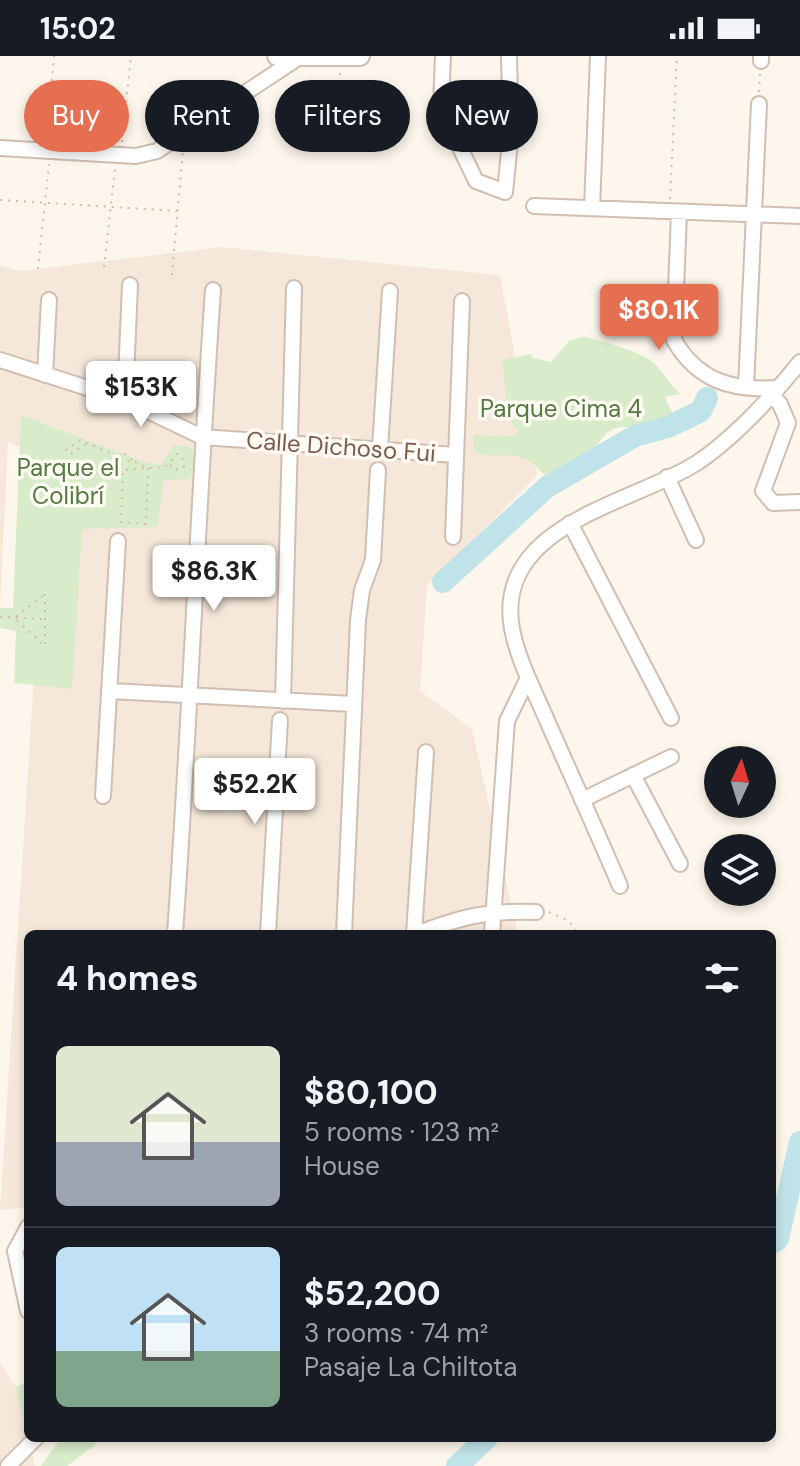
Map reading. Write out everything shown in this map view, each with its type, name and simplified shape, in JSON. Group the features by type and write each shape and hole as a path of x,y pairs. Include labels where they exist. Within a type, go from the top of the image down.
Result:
{"street":[{"path":"277,56 356,56"},
{"path":"443,56 441,108 476,181 505,192 511,132 509,56"},
{"path":"592,208 598,56"},
{"path":"259,85 298,58"},
{"path":"746,387 759,104"},
{"path":"0,148 24,150"},
{"path":"66,152 118,155 147,152"},
{"path":"534,206 800,216"},
{"path":"674,212 674,340 702,375 720,384 774,391"},
{"path":"125,400 130,285"},
{"path":"283,701 294,288"},
{"path":"175,930 192,696 202,437 213,290"},
{"path":"380,449 390,291"},
{"path":"45,375 49,300"},
{"path":"453,537 462,301"},
{"name":"Calle Dichoso Fui","path":"0,360 125,400 202,437 456,455"},
{"path":"620,886 528,678 512,629 518,578 532,554 570,523 695,464 720,445 800,362"},
{"path":"774,391 788,423 763,491 773,503 800,502"},
{"path":"344,930 353,704 362,590 373,560 378,470"},
{"path":"667,477 696,540"},
{"path":"570,523 671,718"},
{"path":"103,796 118,541"},
{"path":"492,930 507,721 528,678"},
{"path":"110,691 353,704"},
{"path":"268,930 280,720"},
{"path":"415,930 426,752"},
{"path":"582,800 671,757"},
{"path":"633,775 680,864"},
{"path":"425,930 467,914 494,910 536,912"},
{"path":"24,1234 15,1251 24,1293"},
{"path":"8,1466 32,1442"}],"path":[{"path":"52,80 54,56"},
{"path":"104,267 131,56"},
{"path":"674,212 677,56"},
{"path":"333,57 343,80"},
{"path":"759,104 761,58"},
{"path":"38,269 48,152"},
{"path":"172,275 183,152"},
{"path":"0,200 177,211"},
{"path":"86,444 119,457"},
{"path":"119,457 124,453 148,468"},
{"path":"148,468 146,524 121,522 123,470 148,468 165,467 181,469 185,461 177,454 165,467"},
{"path":"119,457 121,464 132,460"},
{"path":"168,462 170,469"},
{"path":"45,594 45,646 14,618 45,594"},
{"path":"0,617 45,619"},
{"path":"536,912 552,912 569,921 575,930"}],"shaded area":[{"path":"222,247 500,275 537,476 427,586 420,691 472,729 517,930 24,930 24,1207 0,1210 48,457 8,442 0,610 0,265 20,271"},
{"path":"0,1362 16,1387 24,1420 24,1442 29,1442 35,1466 0,1466"}],"green space":[{"name":"Parque Cima 4","path":"583,337 632,351 655,364 680,394 665,397 677,423 657,430 654,424 635,436 629,427 615,428 581,458 545,475 523,458 475,452 473,435 513,436 519,432 509,420 502,360 531,354 533,358 551,362 570,340"},
{"name":"Parque el Colibrí","path":"21,415 146,463 162,464 174,445 193,448 193,473 188,479 163,480 158,527 82,529 72,689 14,683 16,631 0,628 0,608 13,608"},
{"path":"24,1383 24,1422 16,1387"},
{"path":"58,1442 96,1444 67,1466 41,1466"}],"waterway":[{"path":"443,582 547,487 635,436 668,427 701,411 707,398"},
{"path":"776,1240 800,1142"},
{"path":"457,1466 483,1442"}]}
